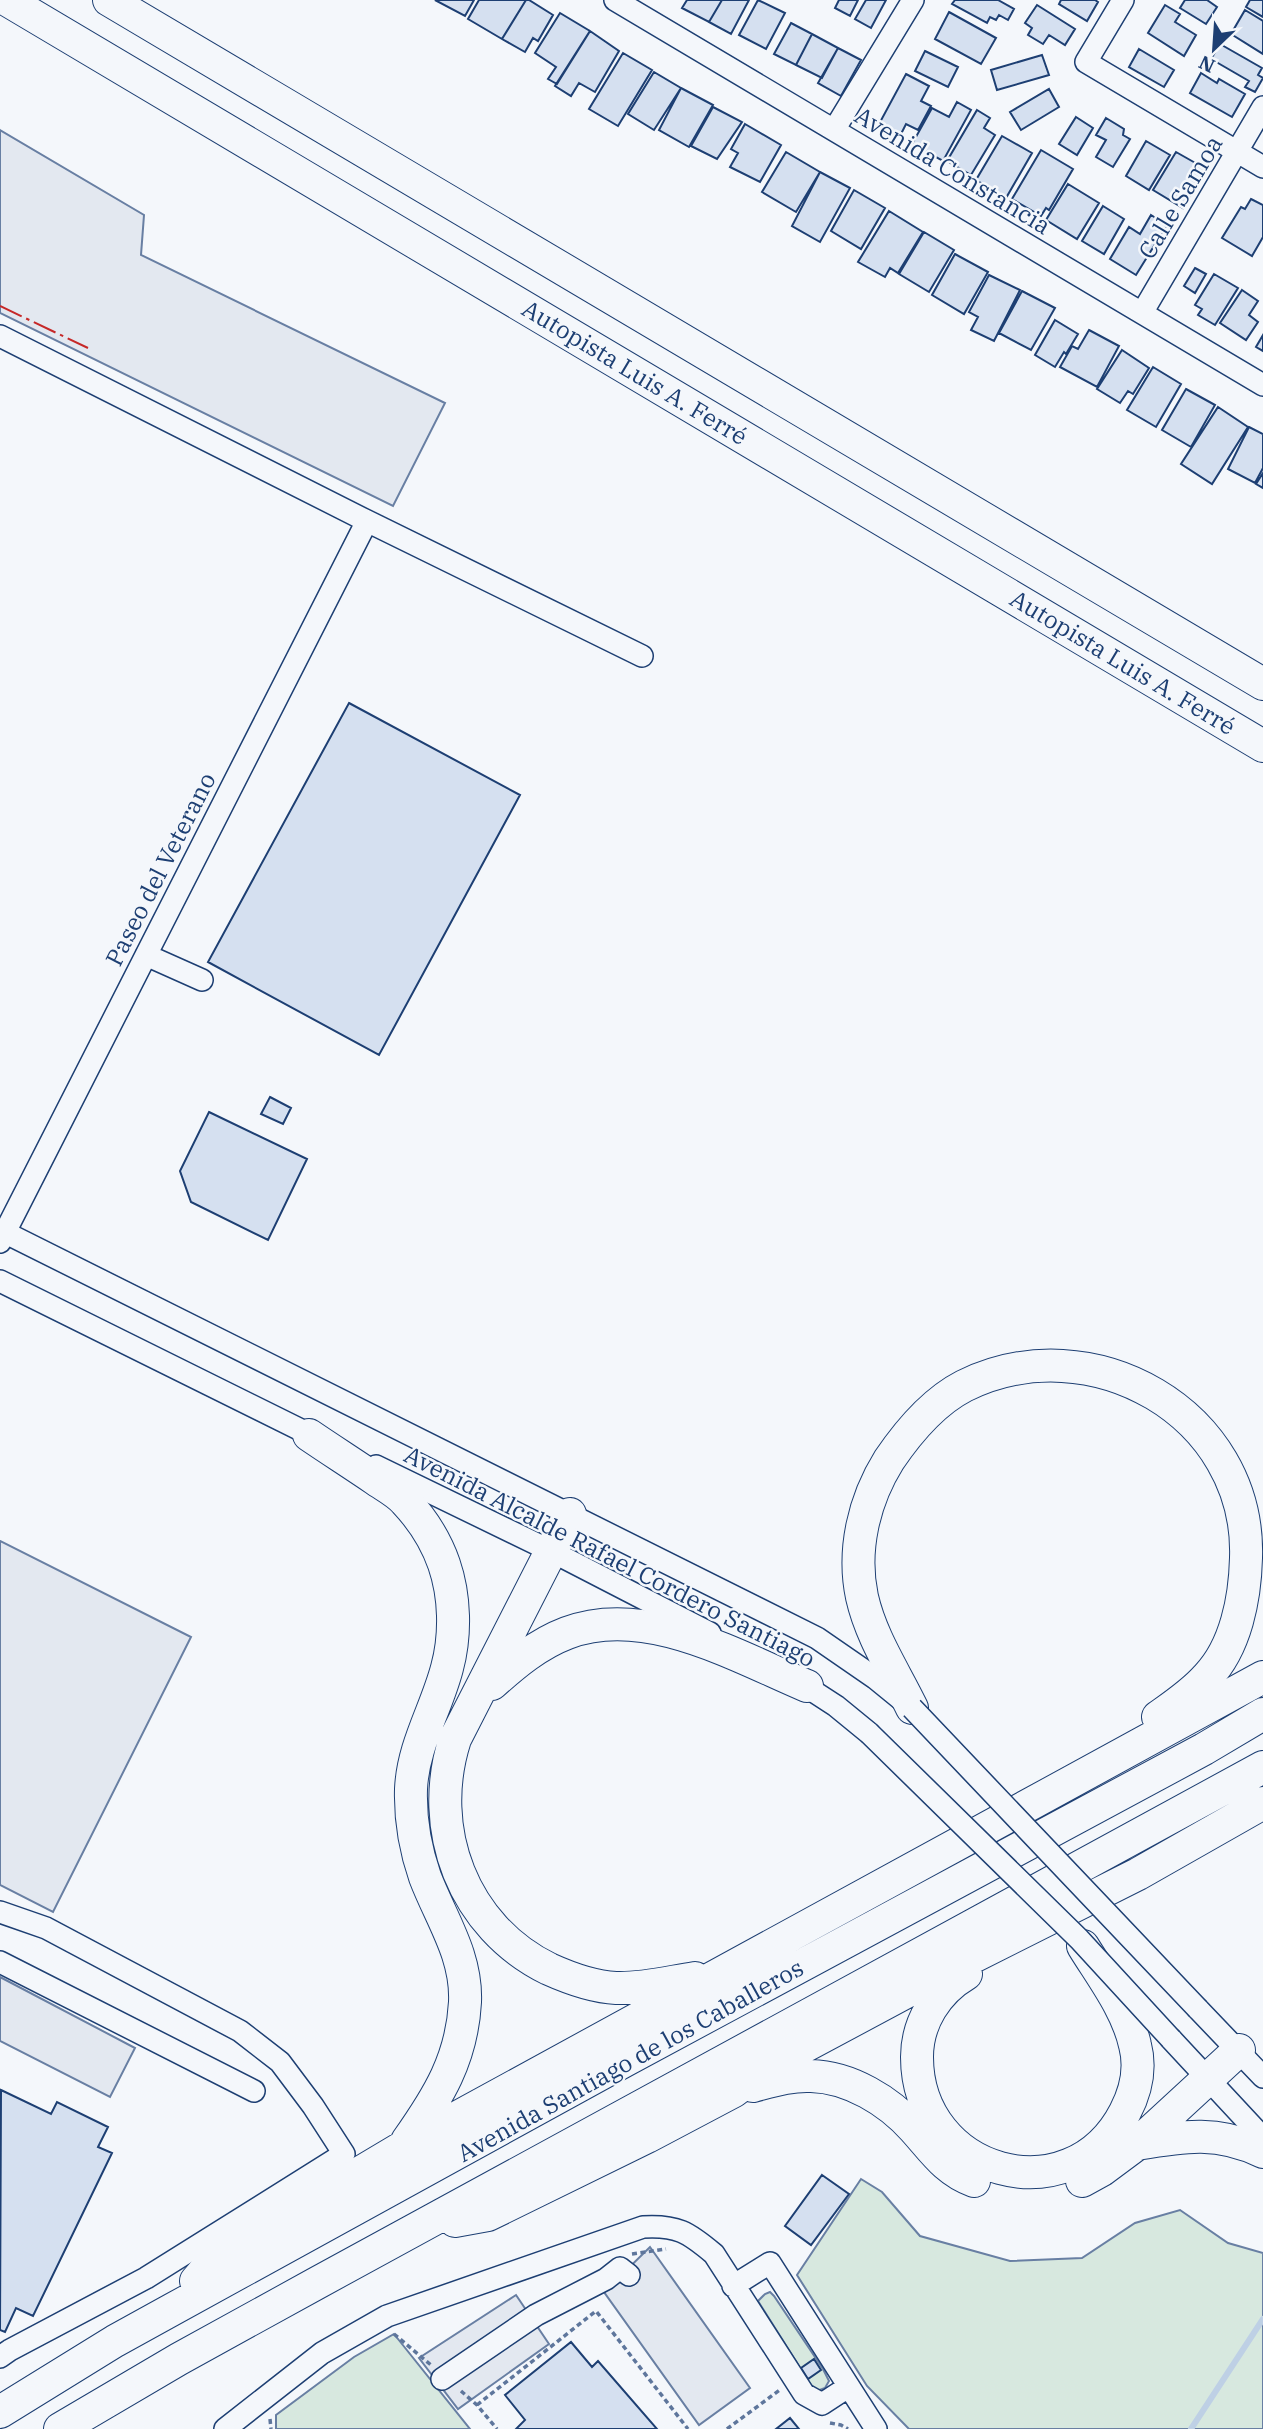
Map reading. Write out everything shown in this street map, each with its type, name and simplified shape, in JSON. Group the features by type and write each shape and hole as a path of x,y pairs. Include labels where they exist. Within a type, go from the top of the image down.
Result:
{"highway":[{"name":"Autopista Luis A. Ferré","path":"7,0 1263,746"},
{"name":"Autopista Luis A. Ferré","path":"109,0 1263,684"},
{"path":"1112,655 1187,718 1263,764"},
{"path":"912,1708 879,1648 862,1596 859,1568 863,1517 871,1495 899,1446 917,1422 961,1388 982,1378 1012,1370 1065,1364 1114,1374 1143,1385 1165,1398 1186,1417 1220,1457 1242,1506 1246,1525 1245,1578 1237,1621 1229,1643 1209,1676 1155,1719 1121,1738 1080,1778"},
{"path":"309,1435 404,1499 433,1540 451,1589 452,1644 447,1668 419,1742 414,1766 411,1814 412,1834 426,1880 452,1933 459,1955 465,1984 465,2001 458,2050 450,2074 439,2095 403,2147"},
{"path":"570,1514 454,1739 444,1790 445,1826 451,1856 464,1887 494,1930 540,1965 573,1979 614,1988 717,1975"},
{"path":"477,1697 522,1657 541,1646 566,1633 609,1625 646,1626 671,1631 807,1686"},
{"path":"173,2309 208,2267 257,2234 403,2147 1263,1677"},
{"name":"Avenida Santiago de los Caballeros","path":"0,2412 115,2341 626,2060 1204,1749 1263,1714"},
{"name":"Avenida Santiago de los Caballeros","path":"60,2429 179,2359 1263,1767"},
{"path":"418,2228 488,2215 647,2137 734,2091 766,2067 1013,1936 1138,1874 1263,1803"},
{"path":"1013,1936 977,1967 951,1983 934,2003 922,2029 917,2053 919,2081 936,2122 956,2145 979,2161 1004,2170 1045,2171 1076,2162 1101,2144 1121,2120 1134,2092 1137,2056 1126,2016 1079,1939"},
{"path":"734,2091 793,2077 812,2076 843,2082 888,2105 916,2130 937,2157 968,2179 1007,2190 1044,2192 1074,2185 1102,2170 1137,2144 1238,2050"},
{"path":"1137,2144 1180,2137 1213,2136 1249,2145 1263,2152"}],"street":[{"name":"Avenida Constancia","path":"615,0 1263,385"},
{"path":"834,130 913,0"},
{"path":"1123,0 1086,62 1263,167"},
{"name":"Calle Samoa","path":"1142,313 1263,107"},
{"path":"0,336 642,656"},
{"name":"Paseo del Veterano","path":"2,1235 367,521"},
{"path":"146,955 202,980"},
{"name":"Avenida Alcalde Rafael Cordero Santiago","path":"2,1235 817,1638 875,1678 912,1708 1263,2077"},
{"name":"Avenida Alcalde Rafael Cordero Santiago","path":"0,1281 309,1435 551,1551 807,1686 869,1732 1079,1939 1263,2138"},
{"path":"0,1912 46,1928 240,2031 280,2062 344,2154 146,2278 0,2357"},
{"path":"0,1962 254,2091"},
{"path":"225,2429 322,2353 387,2316 643,2227 667,2226 695,2237 713,2254 804,2394 822,2404 848,2387"},
{"path":"442,2379 536,2315 624,2272 608,2258 600,2243"},
{"path":"733,2286 770,2263 876,2429"}],"path":[{"path":"477,2404 596,2311 688,2429"},
{"path":"727,2429 784,2387 789,2397"},
{"path":"270,2416 271,2429"},
{"path":"829,2423 848,2429"}],"shaded area":[{"path":"0,130 144,215 141,255 445,403 393,506 0,313"},
{"path":"0,1541 191,1637 53,1912 0,1885"},
{"path":"0,1977 135,2048 110,2097 0,2041"},
{"path":"861,2179 882,2192 920,2236 1010,2261 1082,2258 1135,2223 1180,2210 1228,2243 1263,2253 1263,2429 909,2429 867,2386 797,2275"},
{"path":"650,2247 750,2388 699,2425 604,2292"},
{"path":"770,2292 823,2369 829,2381 825,2388 817,2391 811,2385 758,2301"},
{"path":"516,2295 549,2344 458,2409 419,2358"},
{"path":"394,2334 470,2429 276,2429 276,2415 354,2357"}],"building":[{"path":"435,0 474,0 465,16"},
{"path":"479,0 526,0 502,39 468,19"},
{"path":"526,0 553,15 538,41 533,38 525,52 502,39"},
{"path":"687,0 722,0 709,22 682,8"},
{"path":"722,0 749,0 731,34 709,22"},
{"path":"758,0 785,13 766,49 739,35"},
{"path":"839,0 858,0 850,16 835,8"},
{"path":"866,0 886,0 871,28 855,19"},
{"path":"955,0 998,0 1014,9 1008,20 999,15 996,20 990,17 987,23 952,4"},
{"path":"1061,0 1098,2 1087,21 1059,4"},
{"path":"1185,0 1207,0 1217,7 1206,24 1180,8"},
{"path":"1250,0 1263,0 1263,17 1246,7"},
{"path":"1037,5 1075,29 1065,45 1049,35 1043,44 1028,35 1032,28 1025,23"},
{"path":"1165,5 1180,14 1175,22 1196,35 1184,56 1148,33"},
{"path":"1245,10 1263,21 1263,54 1231,34"},
{"path":"949,12 996,38 981,64 935,39"},
{"path":"560,13 590,31 557,84 548,79 556,67 535,53"},
{"path":"791,23 812,34 796,65 774,54"},
{"path":"590,31 619,51 595,92 579,83 571,96 555,86"},
{"path":"812,34 838,48 822,78 796,65"},
{"path":"1220,44 1262,68 1258,75 1263,78 1255,92 1245,87 1249,81 1211,59"},
{"path":"838,48 861,60 841,96 818,83"},
{"path":"1139,49 1174,70 1164,87 1129,67"},
{"path":"925,51 958,67 948,87 915,71"},
{"path":"623,53 652,70 618,126 589,109"},
{"path":"1042,55 1049,75 997,90 991,70"},
{"path":"654,72 681,88 654,130 628,114"},
{"path":"1201,73 1217,83 1219,79 1245,94 1232,117 1190,93"},
{"path":"906,74 929,86 921,101 931,106 918,130 906,124 900,136 879,124"},
{"path":"681,88 713,105 689,147 659,130"},
{"path":"1049,89 1059,107 1021,130 1010,112"},
{"path":"957,102 971,110 943,161 912,144 932,108 949,117"},
{"path":"713,107 742,122 717,159 691,146"},
{"path":"977,110 990,118 984,128 995,135 971,175 947,161"},
{"path":"1076,117 1093,128 1077,155 1059,144"},
{"path":"1106,118 1124,129 1123,135 1130,139 1113,167 1096,157 1106,140 1096,135"},
{"path":"745,124 781,145 760,182 730,167 738,153 731,149"},
{"path":"1002,136 1032,153 1006,198 976,180"},
{"path":"1146,141 1170,155 1149,190 1126,176"},
{"path":"1041,150 1073,169 1049,210 1046,208 1041,216 1012,199"},
{"path":"786,152 820,172 796,212 762,192"},
{"path":"1176,152 1206,169 1183,208 1153,190"},
{"path":"820,172 850,188 820,242 792,226"},
{"path":"1068,184 1099,203 1077,239 1046,220"},
{"path":"854,190 885,208 861,249 831,231"},
{"path":"1251,199 1263,205 1263,237 1252,256 1222,238 1241,207 1245,209"},
{"path":"1103,206 1124,219 1104,254 1082,241"},
{"path":"889,211 923,232 898,273 890,268 885,277 858,262"},
{"path":"1151,215 1167,225 1136,275 1110,259 1129,227 1140,234"},
{"path":"924,232 954,250 929,292 899,274"},
{"path":"955,254 988,272 964,314 932,295"},
{"path":"1195,268 1206,274 1195,293 1184,286"},
{"path":"1214,274 1238,288 1215,325 1198,315 1202,309 1195,305"},
{"path":"989,275 1020,290 994,341 971,330 978,317 969,312"},
{"path":"1242,290 1258,301 1249,315 1258,322 1246,340 1220,323"},
{"path":"1022,291 1055,308 1031,350 999,333"},
{"path":"1055,320 1078,334 1055,367 1035,355"},
{"path":"1089,330 1119,346 1097,387 1060,367 1072,346 1078,349"},
{"path":"1263,335 1263,351 1256,347"},
{"path":"1122,350 1149,368 1133,394 1128,391 1120,403 1097,389"},
{"path":"1153,367 1181,384 1156,427 1127,410"},
{"path":"1186,389 1215,405 1191,447 1162,430"},
{"path":"1218,407 1248,427 1212,484 1181,464"},
{"path":"1249,427 1263,434 1263,468 1255,483 1228,469"},
{"path":"1263,473 1263,488 1256,484"},
{"path":"349,703 520,795 379,1055 208,962"},
{"path":"270,1097 291,1108 283,1124 261,1114"},
{"path":"209,1112 307,1159 268,1240 191,1202 180,1171"},
{"path":"1,2090 51,2114 57,2102 108,2127 98,2147 112,2153 33,2316 16,2308 5,2332 0,2330"},
{"path":"822,2175 849,2194 811,2245 785,2226"},
{"path":"571,2342 592,2367 598,2361 657,2429 516,2429 525,2420 505,2395"},
{"path":"814,2359 821,2370 808,2379 801,2368"},
{"path":"790,2418 799,2429 776,2429"}],"waterway":[{"path":"1191,2429 1263,2319"}],"power":[{"path":"0,306 88,348"}]}
